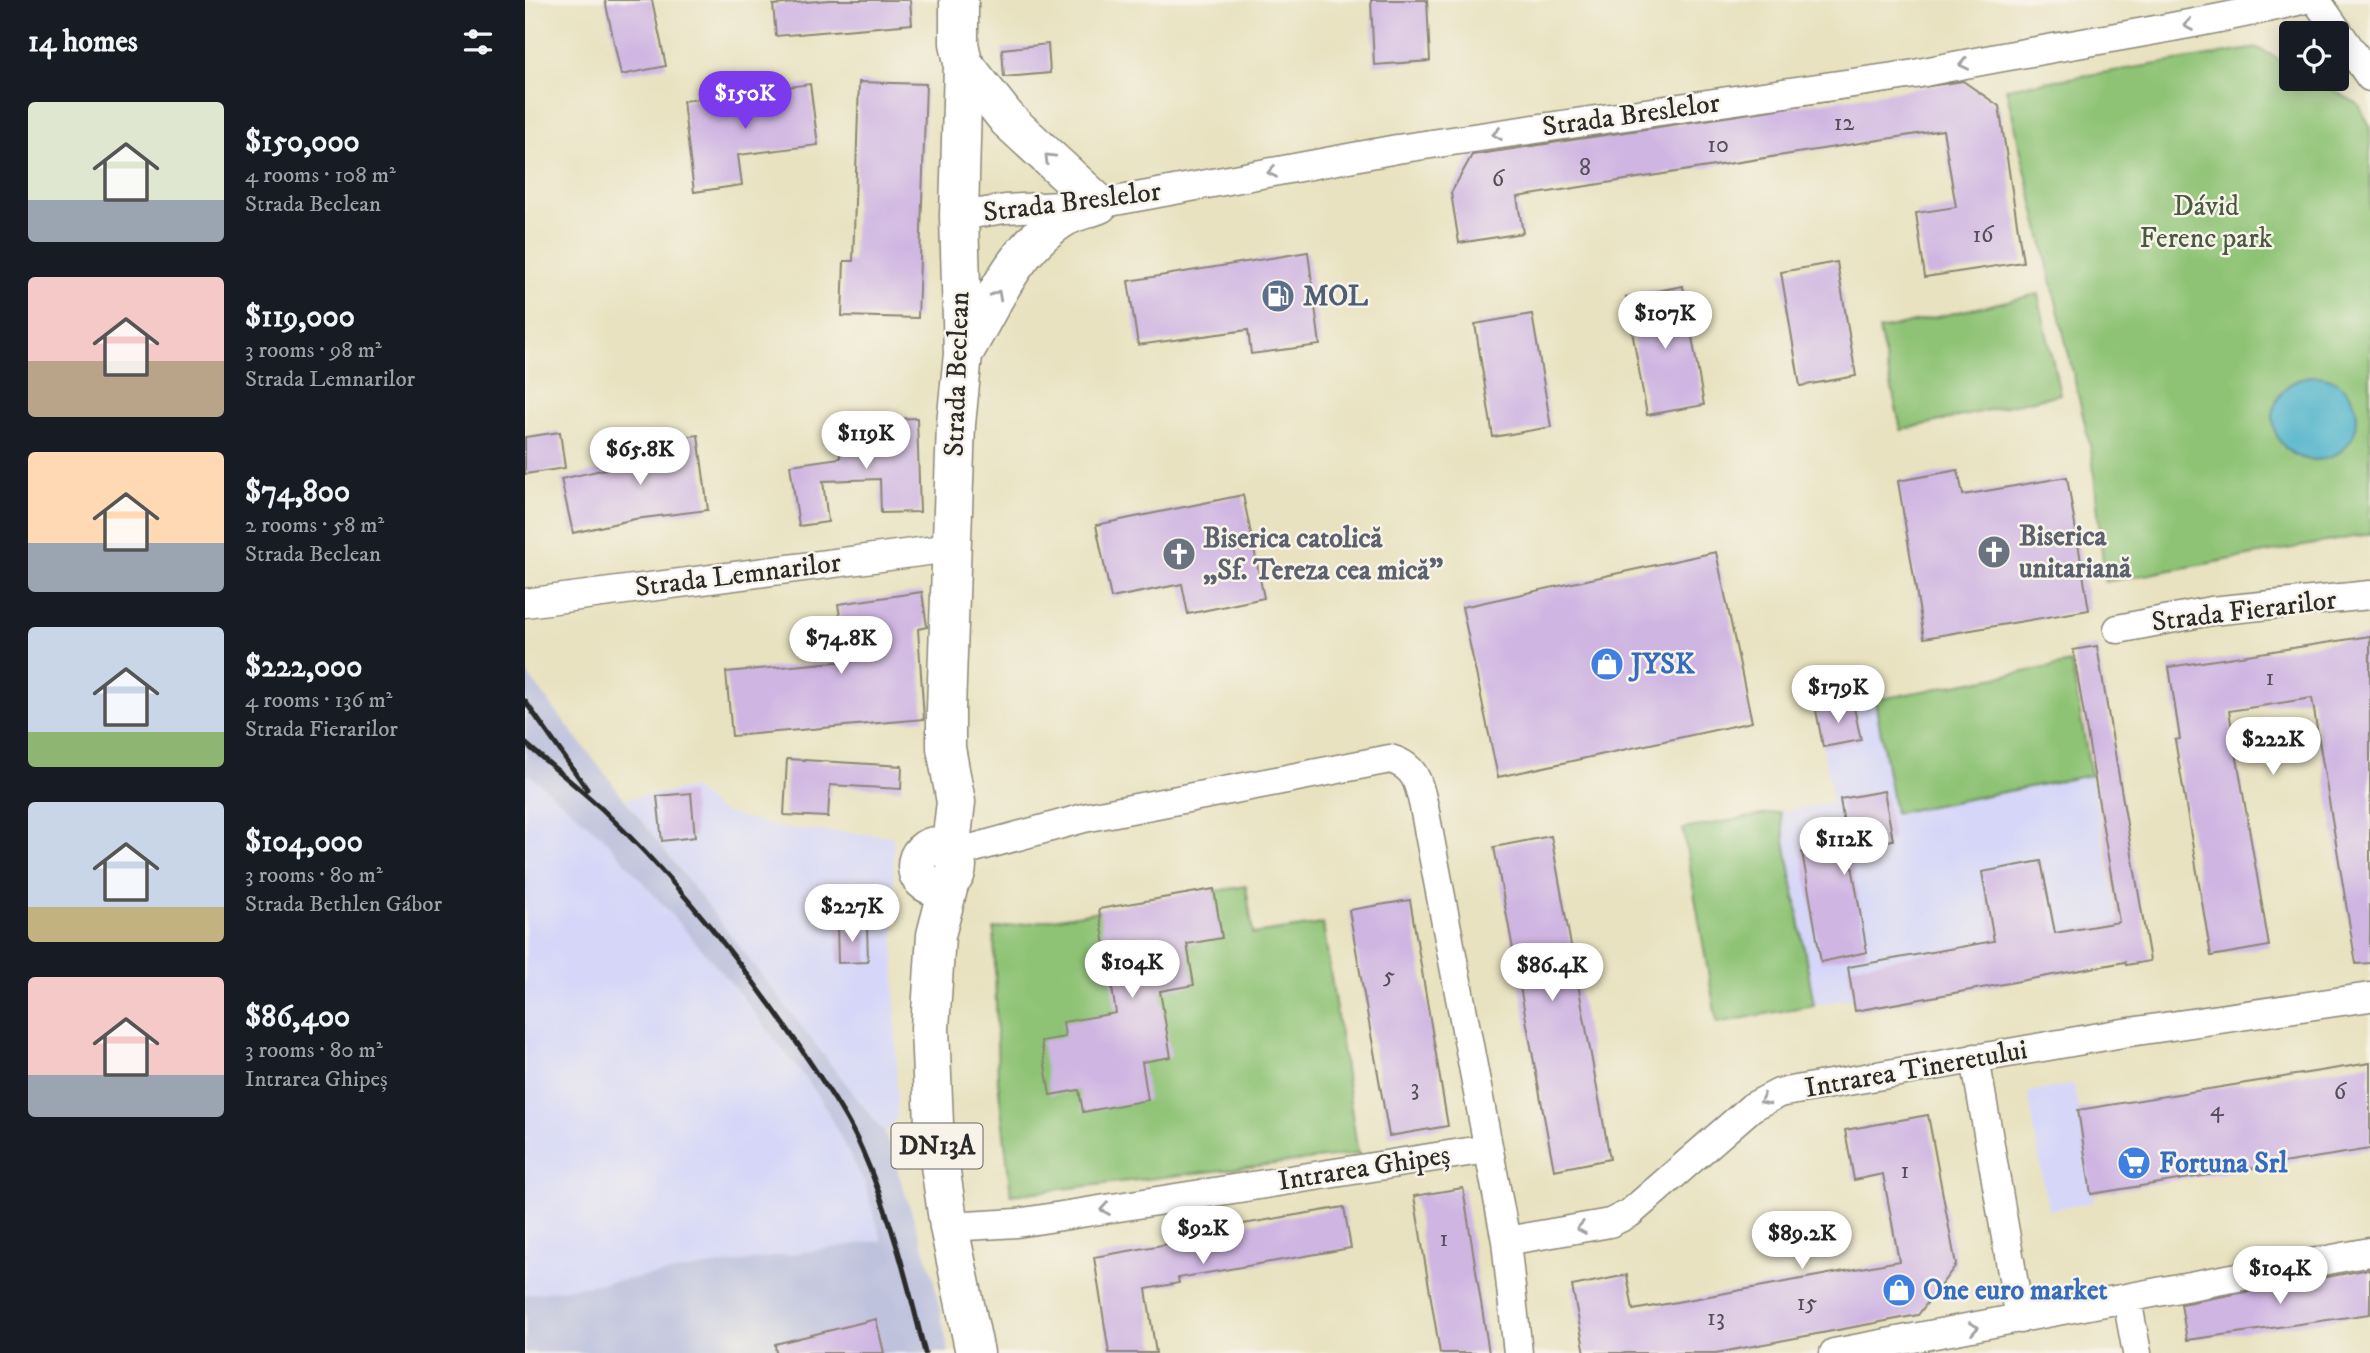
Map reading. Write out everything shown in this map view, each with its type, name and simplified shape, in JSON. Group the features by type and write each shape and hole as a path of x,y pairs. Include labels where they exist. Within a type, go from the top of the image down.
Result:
{"main road":[{"name":"Strada Beclean","path":"943,866 929,816 946,748 956,424 963,354 958,216 963,63 959,43 959,0"},
{"path":"963,63 1008,120 1099,204 1065,216 1033,243 1015,264 963,354"},
{"name":"DN13A","path":"943,866 930,1028 934,1124 949,1227 975,1353"}],"street":[{"name":"Strada Breslelor","path":"958,216 1005,209 1099,204 1397,149 1915,74 1999,56 2232,17 2302,0"},
{"path":"2316,0 2370,78"},
{"name":"Strada Lemnarilor","path":"525,603 951,548"},
{"name":"Strada Fierarilor","path":"2117,629 2211,611 2370,595"},
{"name":"Intrarea Ghipeș","path":"943,866 1010,838 1084,818 1390,759 1409,767 1419,784 1506,1241 1518,1353"},
{"name":"Intrarea Tineretului","path":"1506,1241 1610,1223 1630,1213 1752,1107 1779,1093 1975,1058 2370,997"},
{"path":"1975,1058 2020,1319"},
{"name":"Intrarea Ghipeș","path":"949,1227 1017,1223 1487,1149"},
{"path":"1835,1353 2370,1252"},
{"path":"2127,1298 2137,1353"}],"shaded area":[{"path":"2071,663 2125,962 1852,998 1717,1023 1683,829 1833,802 1816,710"},
{"path":"525,671 885,1134 932,1272 949,1353 525,1353 525,1295 882,1240 864,1182 819,1096 733,985 602,836 525,771"},
{"path":"525,771 602,836 733,985 819,1096 864,1182 882,1240 525,1295"},
{"path":"692,788 719,811 780,828 893,836 897,1117 885,1134 625,799"},
{"path":"2074,1084 2094,1202 2048,1210 2028,1092"}],"green space":[{"name":"Dávid Ferenc park","path":"2258,48 2279,59 2279,91 2335,91 2358,104 2370,126 2370,534 2105,582 2092,454 2006,88"},
{"path":"2038,294 2060,394 1901,430 1879,330"},
{"path":"2071,663 2091,775 1895,813 1875,700"},
{"path":"1780,812 1814,1005 1717,1023 1683,829"},
{"path":"1246,886 1253,934 1323,924 1358,1154 1011,1195 998,1081 994,929"}],"water":[{"path":"2315,376 2331,379 2345,388 2354,402 2357,418 2354,434 2345,448 2331,457 2315,460 2299,457 2285,448 2276,434 2273,418 2276,402 2285,388 2299,379"}],"building":[{"path":"605,0 652,0 666,66 621,75"},
{"path":"829,0 910,0 912,24 776,36 773,5"},
{"path":"1371,0 1427,0 1430,61 1374,65"},
{"path":"1048,44 1050,73 1004,77 1002,49"},
{"path":"1963,81 1999,106 2023,262 1925,277 1916,213 1956,207 1943,130 1517,197 1523,233 1459,243 1451,193 1472,155"},
{"path":"859,82 926,84 918,318 842,316 844,261 853,261"},
{"path":"810,84 818,145 738,155 742,185 694,192 683,101"},
{"path":"1308,252 1320,345 1251,354 1248,330 1138,345 1128,281"},
{"path":"1837,262 1856,376 1800,386 1781,272"},
{"path":"1683,286 1704,405 1647,415 1626,297"},
{"path":"1532,314 1551,427 1493,437 1475,324"},
{"path":"917,418 920,512 881,513 880,479 823,481 828,522 799,526 790,465 840,458 840,450 867,449 866,420"},
{"path":"560,432 565,468 525,474 525,437"},
{"path":"698,435 708,510 635,519 573,533 561,479 642,461 640,442"},
{"name":"Biserica unitariană","path":"1958,470 1963,495 2067,477 2089,610 1924,638 1898,481"},
{"name":"Biserica catolică „Sf. Tereza cea mică”","path":"1243,495 1264,598 1188,614 1182,584 1111,598 1096,525"},
{"name":"JYSK","path":"1716,552 1752,722 1498,777 1462,607"},
{"path":"922,592 927,627 918,629 924,719 732,736 726,672 847,661 838,604"},
{"path":"2370,636 2370,963 2356,964 2312,698 2229,711 2269,946 2211,956 2175,740 2180,739 2169,667"},
{"path":"2097,646 2150,961 2126,965 2125,962 1855,1011 1848,967 1994,941 1982,872 2041,861 2055,933 2119,922 2073,650"},
{"path":"1853,703 1861,740 1823,747 1816,710"},
{"path":"787,759 902,766 901,789 830,785 828,817 784,815"},
{"path":"1884,791 1893,840 1849,848 1867,952 1821,962 1802,852 1847,843 1840,799"},
{"path":"691,793 695,837 662,841 657,796"},
{"path":"1551,836 1610,1159 1554,1170 1494,847"},
{"path":"1214,889 1222,938 1187,944 1194,985 1160,991 1171,1057 1142,1062 1148,1100 1083,1112 1079,1090 1050,1095 1041,1041 1065,1037 1063,1022 1116,1013 1099,909"},
{"path":"1410,900 1448,1126 1389,1136 1349,910"},
{"path":"837,925 867,925 868,962 838,963"},
{"path":"2370,1063 2370,1149 2091,1194 2078,1110"},
{"path":"1928,1115 1956,1265 1918,1315 1716,1353 1585,1353 1572,1286 1627,1275 1633,1310 1899,1261 1883,1174 1854,1180 1845,1130"},
{"path":"1463,1188 1489,1353 1440,1353 1414,1196"},
{"path":"1344,1207 1351,1248 1178,1278 1179,1283 1146,1289 1156,1353 1109,1353 1094,1257 1191,1240 1190,1233"},
{"path":"2370,1269 2370,1314 2187,1340 2181,1304"},
{"path":"876,1319 884,1353 776,1353 775,1344"}],"railway":[{"path":"525,701 587,789"},
{"path":"525,743 602,809 682,893 754,983 824,1084 856,1136 882,1200 925,1353"}],"place":[{"name":"MOL","path":"1278,296"},
{"name":"Biserica unitariană","path":"1994,552"},
{"name":"Biserica catolică „Sf. Tereza cea mică”","path":"1179,554"},
{"name":"JYSK","path":"1607,664"},
{"name":"Fortuna Srl","path":"2134,1163"},
{"name":"One euro market","path":"1899,1290"}]}
